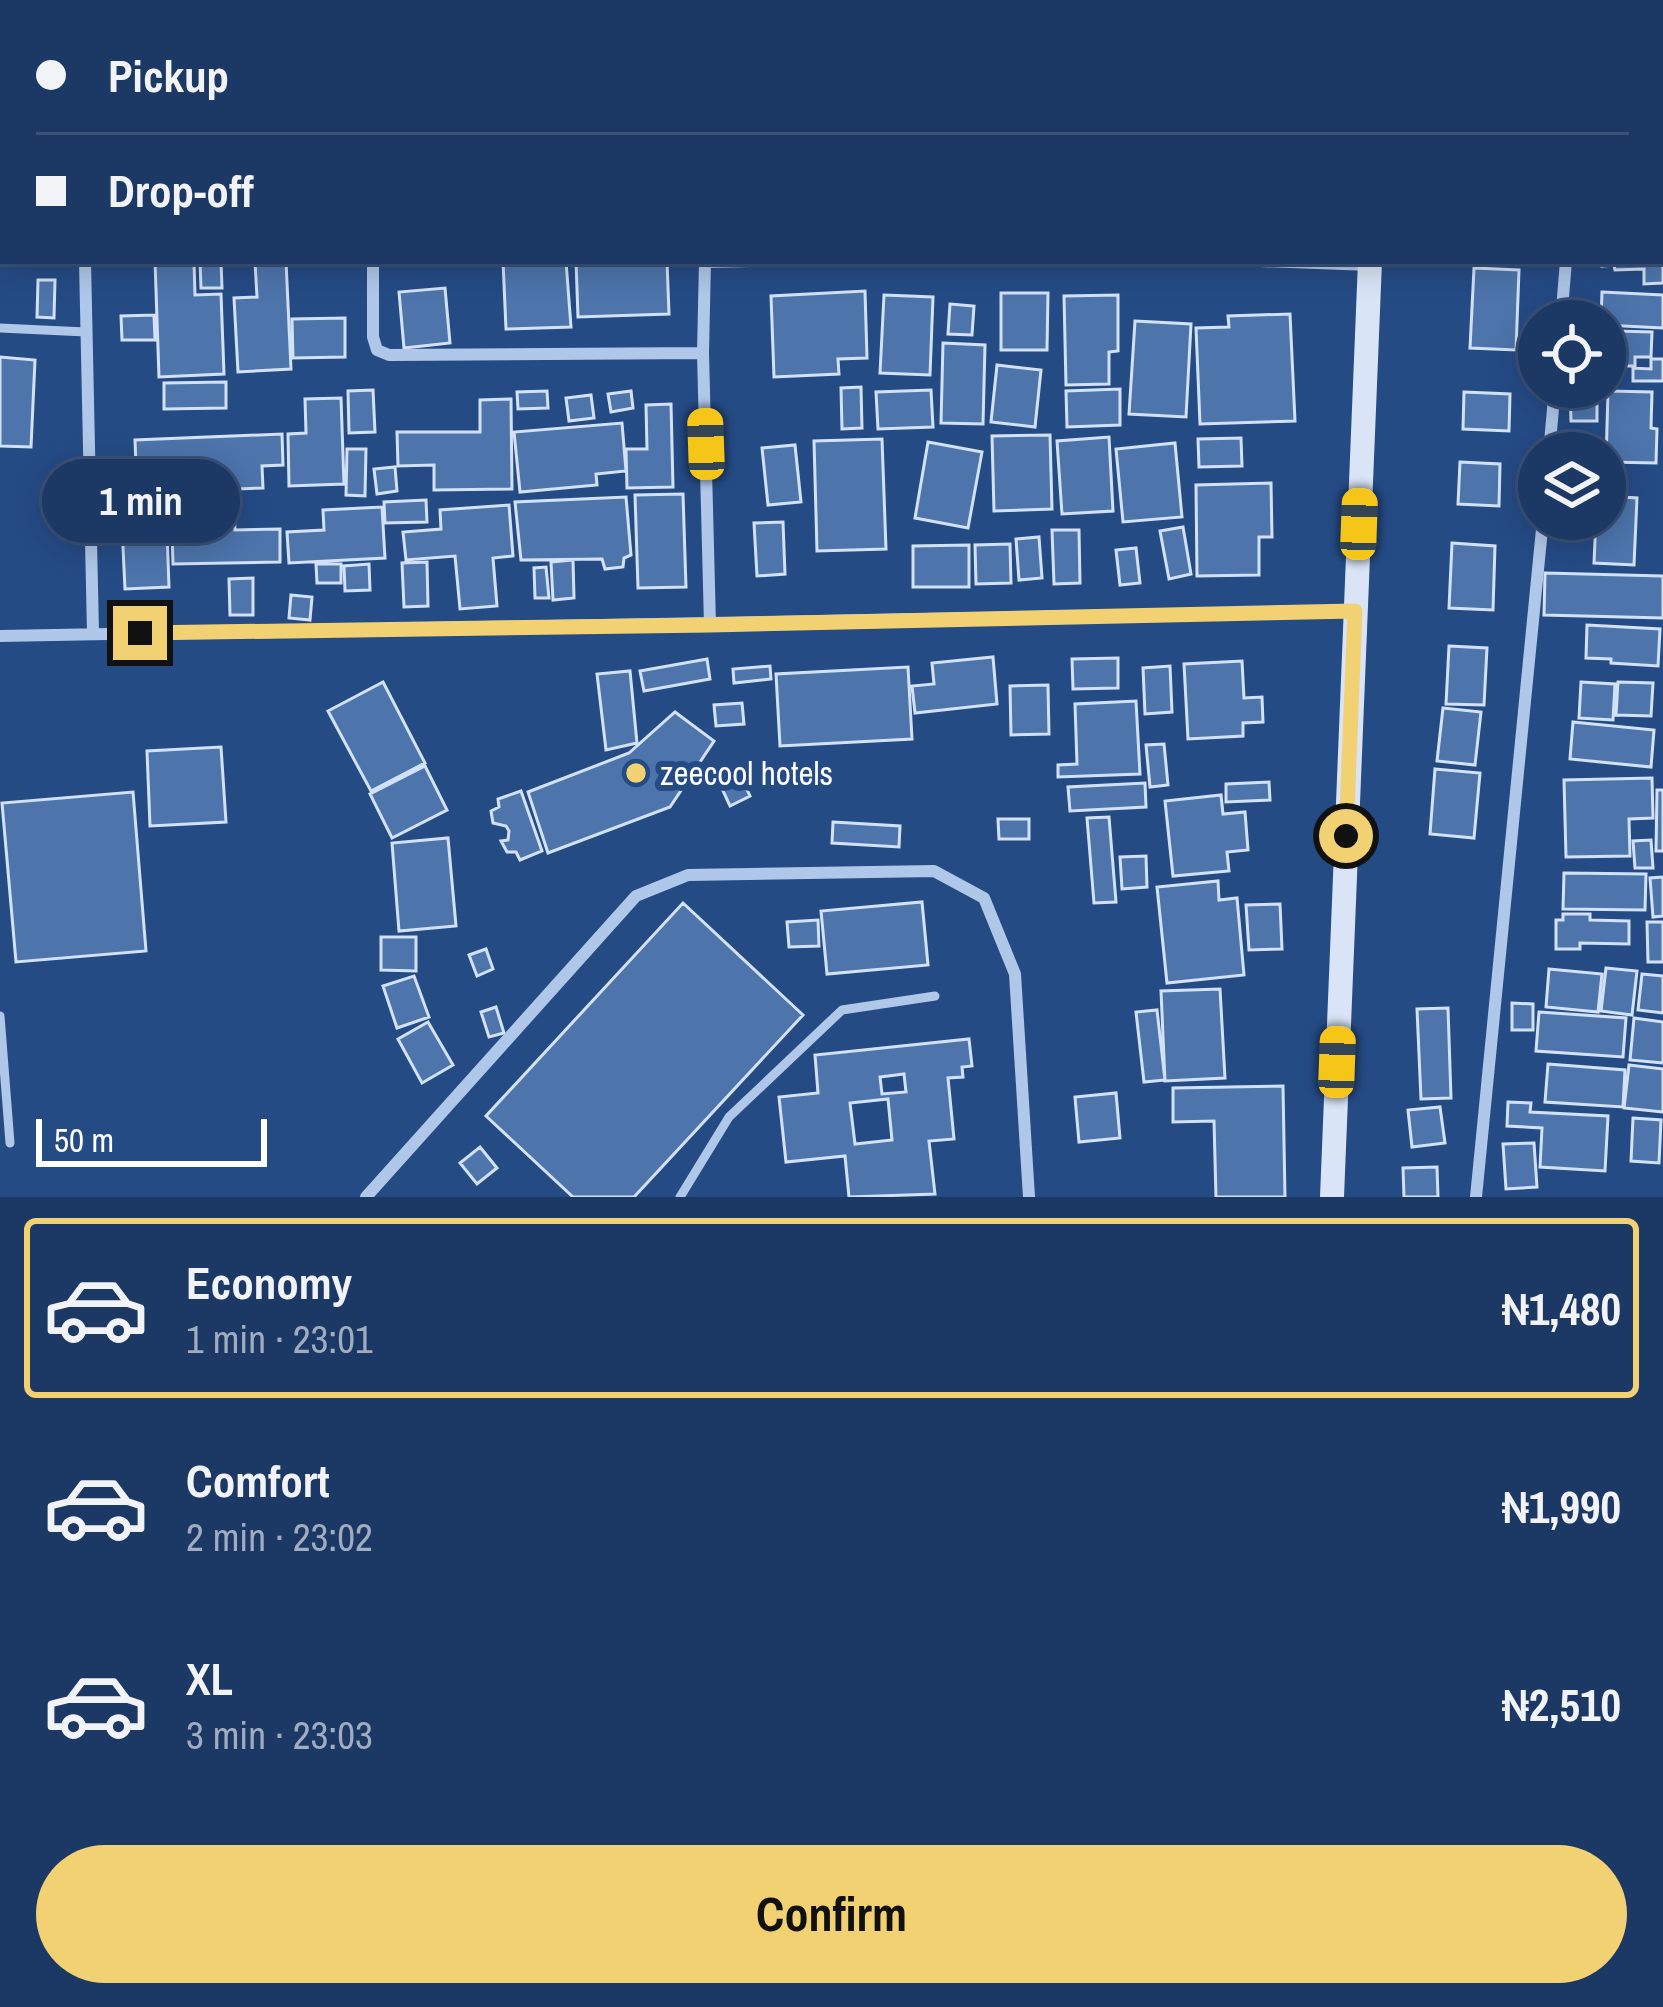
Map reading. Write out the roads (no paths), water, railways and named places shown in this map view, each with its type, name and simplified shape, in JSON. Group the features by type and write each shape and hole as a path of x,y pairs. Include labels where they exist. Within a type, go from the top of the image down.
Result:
{"street":[{"path":"85,264 93,633"},
{"path":"373,264 373,337 377,350 389,355 704,353"},
{"path":"705,264 710,625"},
{"path":"1332,1197 1370,264"},
{"path":"1563,300 1566,264"},
{"path":"1477,1197 1542,540"},
{"path":"0,636 1355,611"},
{"path":"366,1197 636,896 688,875 934,871 984,898 1015,974 1028,1197"}],"lane":[{"path":"0,328 86,332"},
{"path":"680,1197 729,1117 842,1010 935,996"},
{"path":"0,1016 10,1143"}],"place":[{"name":"zeecool hotels","path":"636,773"}]}
